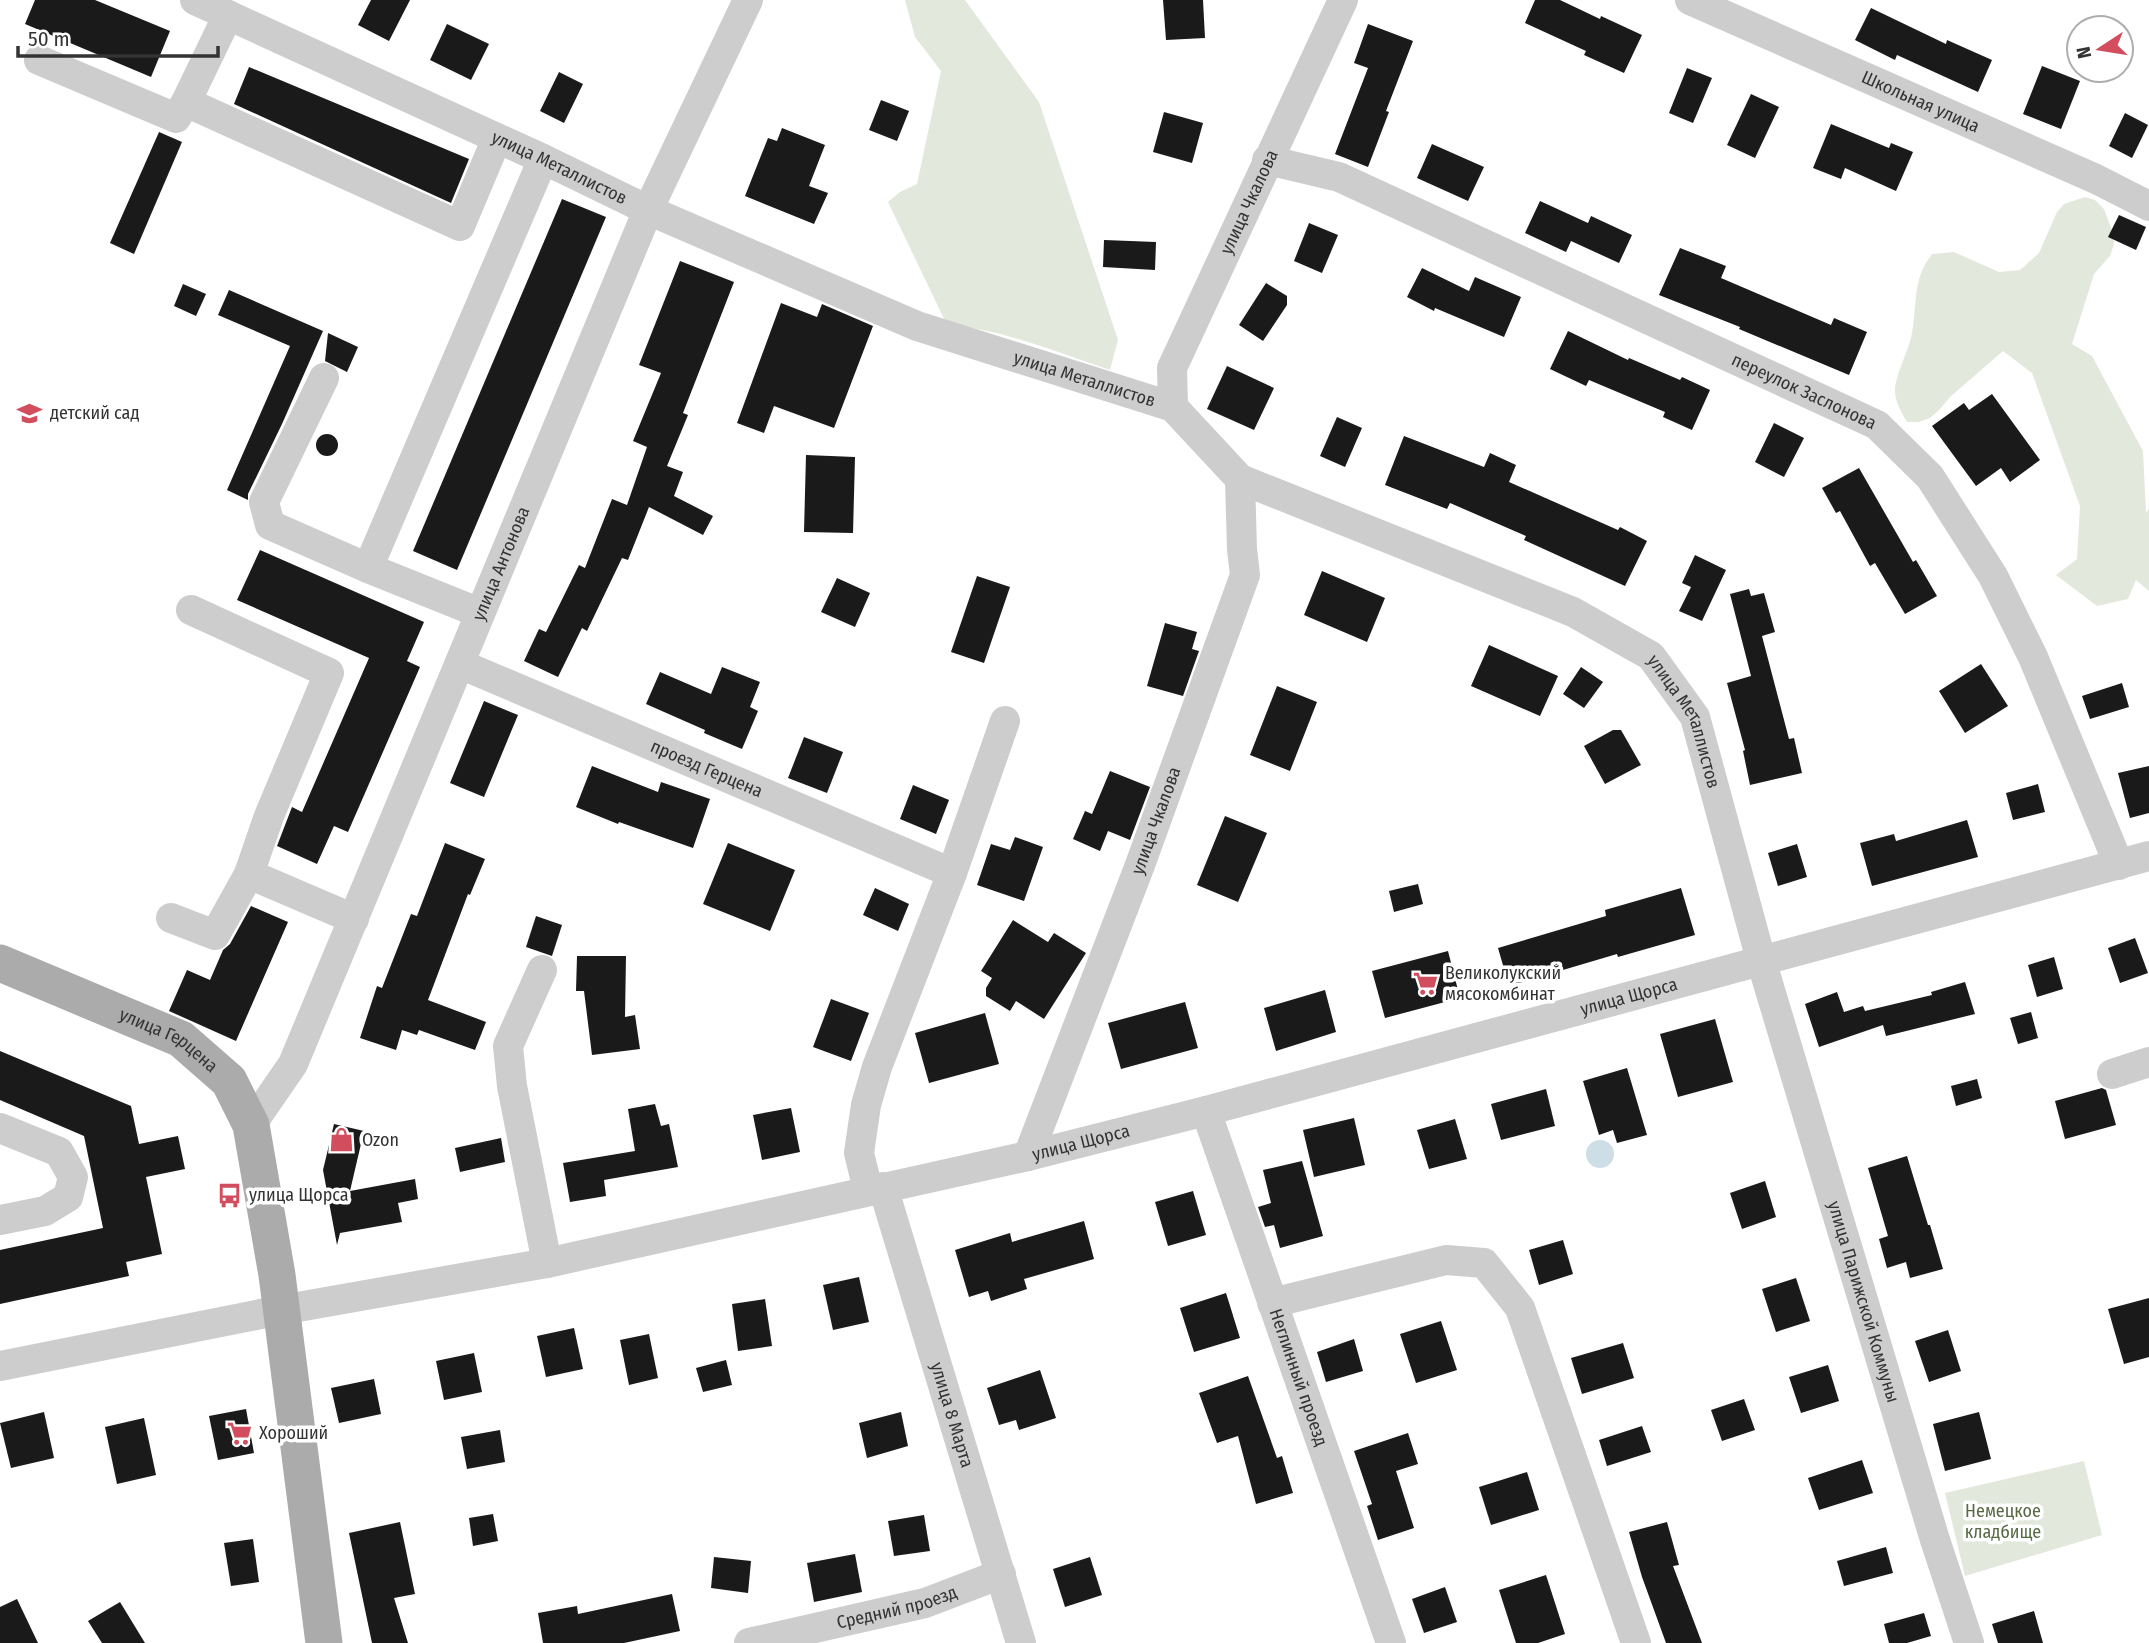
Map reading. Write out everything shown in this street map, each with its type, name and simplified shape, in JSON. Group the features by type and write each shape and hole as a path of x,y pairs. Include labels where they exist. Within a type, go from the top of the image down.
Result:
{"main road":[{"name":"улица Герцена","path":"0,963 181,1040 229,1081 251,1125 281,1310 317,1641"}],"street":[{"name":"улица Металлистов","path":"195,0 543,159 648,210 917,326 1173,407 1240,479 1573,612 1651,656 1695,717 1761,960"},
{"name":"улица Антонова","path":"251,1125 293,1064 648,210 748,0"},
{"name":"улица Чкалова","path":"1173,407 1172,368 1343,0"},
{"name":"Школьная улица","path":"1690,0 2096,179 2149,206"},
{"path":"39,60 176,118 228,15"},
{"path":"186,102 460,226 497,138"},
{"path":"368,568 543,159"},
{"name":"переулок Заслонова","path":"1267,160 1339,177 1877,425 1930,477 1993,576 2034,657 2119,865"},
{"path":"324,378 264,502 270,525 368,568 480,612"},
{"name":"улица Чкалова","path":"1028,1156 1140,865 1245,575 1240,479"},
{"path":"171,918 215,935 249,874 329,673 191,610"},
{"name":"проезд Герцена","path":"460,664 952,873"},
{"path":"875,1189 859,1153 866,1105 877,1067 952,873 1005,721"},
{"name":"улица Щорса","path":"0,1366 281,1310 547,1263 1028,1156 1206,1111 2149,856"},
{"path":"249,874 354,919"},
{"name":"улица Парижской Коммуны","path":"1761,960 1935,1540 1969,1643"},
{"path":"542,970 508,1046 512,1086 547,1263"},
{"path":"2112,1074 2149,1062"},
{"name":"Неглинный проезд","path":"1206,1111 1391,1643"},
{"path":"0,1128 59,1152 73,1177 68,1197 45,1211 0,1220"},
{"name":"улица 8 Марта","path":"875,1189 1021,1643"},
{"path":"1272,1303 1446,1260 1484,1263 1520,1308 1636,1643"},
{"name":"Средний проезд","path":"750,1643 925,1603 1001,1574"}],"green space":[{"path":"905,0 965,0 1039,102 1118,340 1110,370 989,331 947,325 888,202 900,192 917,184 941,71 915,37"},
{"path":"2085,197 2095,200 2104,209 2114,244 2110,256 2094,274 2072,344 2092,356 2143,451 2146,513 2149,509 2149,591 2136,580 2128,599 2097,606 2056,575 2077,559 2080,506 2032,373 2003,351 1930,418 1919,422 1907,422 1897,403 1895,391 1911,338 1918,284 1925,264 1932,254 1954,252 1999,272 2020,270 2039,253 2057,212 2064,204"},
{"name":"Немецкое кладбище","path":"2084,1461 2102,1535 1965,1576 1945,1493"}],"shaded area":[{"path":"1600,1140 1610,1144 1614,1154 1610,1164 1600,1168 1590,1164 1586,1154 1590,1144"}],"building":[{"path":"35,0 95,0 170,31 151,77 25,24"},
{"path":"371,0 410,0 389,41 358,25"},
{"path":"1163,0 1203,0 1205,38 1166,40"},
{"path":"1535,0 1560,0 1642,35 1624,73 1584,55 1586,51 1525,23"},
{"path":"1871,8 1946,44 1947,40 1992,60 1978,92 1897,55 1895,60 1855,40"},
{"path":"447,24 489,44 471,80 430,60"},
{"path":"1368,24 1413,41 1368,167 1335,154 1368,68 1354,63"},
{"path":"2042,66 2065,75 2065,84 2079,84 2061,129 2023,114"},
{"path":"249,67 469,159 451,203 234,104"},
{"path":"1687,68 1712,78 1693,123 1669,113"},
{"path":"559,72 583,84 564,123 540,111"},
{"path":"1751,94 1779,107 1755,158 1727,145"},
{"path":"881,100 909,111 897,141 869,130"},
{"path":"1164,112 1203,123 1192,163 1153,152"},
{"path":"2125,113 2148,125 2132,158 2109,146"},
{"path":"1831,124 1889,148 1891,143 1913,152 1896,191 1845,168 1841,179 1813,168"},
{"path":"782,128 825,145 809,186 828,193 814,224 745,196 768,138 777,141"},
{"path":"159,132 182,142 134,254 110,243"},
{"path":"1432,144 1484,167 1468,201 1417,178"},
{"path":"562,199 606,217 457,570 413,551"},
{"path":"1540,201 1588,223 1591,216 1632,235 1619,263 1571,241 1566,252 1525,233"},
{"path":"2119,215 2146,227 2136,250 2108,237"},
{"path":"1309,223 1338,235 1322,273 1294,261"},
{"path":"1104,240 1156,242 1155,270 1103,267"},
{"path":"1680,248 1726,266 1721,278 1831,325 1834,318 1867,332 1849,375 1659,295"},
{"path":"680,261 734,282 683,413 688,415 667,466 683,472 674,496 713,516 703,535 649,507 628,560 622,558 587,631 582,628 558,677 524,661 539,629 546,632 579,565 585,568 612,499 627,505 647,447 633,441 661,373 639,365"},
{"path":"1422,268 1469,291 1475,277 1521,297 1504,337 1435,308 1434,311 1407,297"},
{"path":"1266,283 1287,296 1287,305 1263,341 1239,325"},
{"path":"183,284 206,294 196,316 174,306"},
{"path":"229,290 323,331 248,494 248,500 227,490 290,346 218,315"},
{"path":"781,303 817,317 822,304 873,326 834,428 774,406 764,433 737,423"},
{"path":"1568,331 1628,360 1629,358 1680,380 1682,377 1710,390 1692,430 1663,417 1665,412 1589,380 1586,386 1550,369"},
{"path":"328,333 358,347 347,372 325,361"},
{"path":"1227,366 1274,388 1254,430 1207,409"},
{"path":"1992,394 2040,460 2010,482 2001,468 1976,486 1932,426 1964,403 1969,410"},
{"path":"1337,417 1362,428 1345,467 1320,456"},
{"path":"1774,423 1804,438 1784,477 1755,462"},
{"path":"327,434 335,437 338,445 335,453 327,456 319,453 316,445 319,437"},
{"path":"1404,436 1484,467 1490,453 1516,465 1509,482 1618,530 1620,527 1647,541 1625,586 1524,540 1526,536 1450,503 1447,509 1385,485"},
{"path":"806,455 855,457 853,533 804,532"},
{"path":"1859,468 1913,562 1916,560 1937,596 1905,614 1875,563 1870,566 1840,511 1836,513 1822,488"},
{"path":"260,550 424,622 407,661 420,667 348,832 334,826 317,864 277,846 292,807 302,812 369,658 237,600"},
{"path":"1695,555 1726,570 1702,621 1679,611 1691,587 1682,583"},
{"path":"1322,571 1385,598 1367,642 1304,615"},
{"path":"977,576 1010,587 984,663 951,652"},
{"path":"837,578 870,593 855,627 821,612"},
{"path":"1749,589 1751,596 1764,593 1775,632 1762,636 1789,739 1794,738 1802,773 1750,785 1743,751 1745,750 1727,683 1751,676 1730,594"},
{"path":"1165,623 1197,632 1192,649 1199,651 1183,696 1147,686"},
{"path":"1489,645 1558,676 1540,716 1471,686"},
{"path":"1981,664 2008,706 1965,733 1939,691"},
{"path":"722,667 760,682 750,707 758,711 742,749 646,704 660,672 711,694"},
{"path":"1581,667 1603,682 1584,708 1563,694"},
{"path":"2122,683 2129,707 2090,719 2082,696"},
{"path":"1277,686 1317,702 1290,771 1250,755"},
{"path":"484,701 518,715 484,797 450,783"},
{"path":"1613,730 1621,730 1641,765 1605,784 1584,746"},
{"path":"804,737 843,752 827,793 788,778"},
{"path":"592,766 658,792 661,782 710,799 693,848 619,822 618,824 576,807"},
{"path":"2149,766 2149,813 2130,818 2118,773"},
{"path":"1110,771 1150,787 1130,840 1108,831 1100,851 1073,839 1085,811 1092,814"},
{"path":"2038,784 2045,812 2013,820 2006,793"},
{"path":"913,785 949,800 936,834 900,819"},
{"path":"1225,816 1267,833 1238,902 1197,885"},
{"path":"1967,820 1978,857 1872,886 1860,843 1894,834 1896,841"},
{"path":"1015,837 1043,847 1024,901 977,885 991,844 1010,850"},
{"path":"445,843 485,859 470,895 468,894 428,1000 486,1022 475,1050 419,1030 417,1035 402,1030 396,1050 360,1038 377,986 382,988 411,914 417,916"},
{"path":"728,843 795,870 770,931 703,904"},
{"path":"1797,844 1807,877 1778,886 1768,853"},
{"path":"1418,884 1423,904 1394,912 1389,891"},
{"path":"875,888 909,904 898,931 863,915"},
{"path":"1681,888 1695,935 1618,957 1617,954 1509,986 1498,948 1606,916 1605,910"},
{"path":"251,906 288,922 236,1041 169,1011 187,970 210,980 223,950 230,944"},
{"path":"536,916 562,925 552,956 526,947"},
{"path":"1013,920 1048,942 1054,933 1086,953 1044,1019 1016,1001 1010,1011 986,996 986,988 992,978 981,971"},
{"path":"2135,938 2148,973 2120,983 2108,948"},
{"path":"1448,951 1460,998 1385,1018 1372,971"},
{"path":"577,956 626,956 625,1017 635,1015 640,1049 592,1055 584,991 576,991"},
{"path":"2054,957 2063,989 2037,997 2028,965"},
{"path":"1965,982 1975,1014 1886,1036 1883,1025 1819,1047 1805,1004 1837,992 1844,1012 1863,1006 1865,1011 1932,995 1931,992"},
{"path":"1325,990 1336,1032 1276,1051 1264,1008"},
{"path":"831,999 869,1013 851,1061 813,1047"},
{"path":"1185,1002 1198,1048 1121,1069 1108,1023"},
{"path":"2031,1012 2038,1038 2018,1044 2010,1018"},
{"path":"985,1013 999,1064 929,1083 915,1033"},
{"path":"1715,1019 1733,1082 1678,1097 1660,1034"},
{"path":"0,1051 131,1106 139,1144 178,1136 185,1169 146,1177 162,1254 126,1262 129,1276 0,1304 0,1250 103,1228 84,1136 0,1100"},
{"path":"1627,1068 1647,1135 1617,1143 1613,1130 1599,1135 1583,1081"},
{"path":"1977,1079 1982,1098 1956,1106 1951,1086"},
{"path":"2102,1088 2106,1090 2116,1125 2065,1139 2055,1101"},
{"path":"1546,1089 1555,1126 1501,1140 1491,1104"},
{"path":"655,1104 661,1126 669,1124 678,1167 604,1180 606,1196 570,1202 563,1163 635,1151 628,1109"},
{"path":"791,1108 800,1152 762,1160 753,1115"},
{"path":"1354,1118 1365,1165 1314,1177 1303,1130"},
{"path":"1455,1119 1467,1159 1429,1169 1417,1130"},
{"path":"334,1124 364,1131 350,1191 415,1179 418,1199 398,1203 402,1222 340,1233 337,1245 323,1170"},
{"path":"501,1138 505,1162 460,1172 455,1148"},
{"path":"1907,1156 1943,1269 1910,1278 1906,1262 1887,1268 1879,1239 1888,1236 1868,1168"},
{"path":"1302,1161 1323,1236 1280,1248 1274,1225 1265,1227 1258,1207 1271,1203 1263,1170"},
{"path":"1765,1181 1776,1217 1742,1229 1730,1193"},
{"path":"1193,1191 1206,1235 1168,1246 1155,1202"},
{"path":"1084,1221 1094,1259 1024,1279 1027,1289 991,1301 988,1291 969,1297 955,1250 1010,1233 1012,1242"},
{"path":"1563,1240 1573,1274 1539,1285 1529,1250"},
{"path":"859,1277 869,1322 833,1330 823,1285"},
{"path":"1796,1278 1810,1321 1776,1332 1762,1289"},
{"path":"1226,1293 1240,1338 1194,1352 1180,1308"},
{"path":"2149,1298 2149,1357 2124,1364 2108,1309"},
{"path":"765,1299 772,1346 738,1351 732,1304"},
{"path":"1441,1321 1457,1370 1416,1383 1400,1334"},
{"path":"574,1328 583,1369 546,1377 537,1336"},
{"path":"1948,1330 1961,1371 1929,1382 1915,1341"},
{"path":"649,1334 658,1378 629,1385 620,1340"},
{"path":"1354,1339 1363,1371 1326,1382 1317,1352"},
{"path":"1623,1343 1634,1378 1582,1394 1571,1358"},
{"path":"474,1353 482,1392 444,1400 436,1361"},
{"path":"726,1360 732,1385 703,1392 696,1368"},
{"path":"1828,1365 1839,1401 1801,1413 1789,1377"},
{"path":"1040,1370 1056,1418 1019,1430 1016,1420 999,1425 987,1388"},
{"path":"1248,1376 1277,1458 1282,1456 1293,1493 1256,1504 1238,1436 1217,1443 1199,1393"},
{"path":"374,1379 381,1414 339,1423 331,1388"},
{"path":"1744,1399 1755,1430 1722,1441 1711,1410"},
{"path":"246,1409 254,1453 218,1460 209,1416"},
{"path":"44,1412 54,1458 11,1468 0,1423"},
{"path":"901,1412 908,1446 867,1458 859,1423"},
{"path":"1979,1412 1991,1459 1945,1471 1933,1424"},
{"path":"144,1418 156,1475 117,1484 105,1427"},
{"path":"1642,1426 1651,1452 1607,1466 1599,1440"},
{"path":"500,1430 505,1462 467,1469 461,1437"},
{"path":"1408,1433 1418,1464 1396,1471 1414,1528 1378,1540 1367,1506 1372,1504 1354,1451"},
{"path":"1862,1460 1873,1493 1819,1510 1808,1478"},
{"path":"1527,1472 1539,1510 1491,1525 1479,1487"},
{"path":"493,1514 498,1541 473,1546 469,1518"},
{"path":"924,1515 930,1551 894,1556 888,1521"},
{"path":"400,1522 415,1594 394,1598 408,1643 372,1643 349,1533"},
{"path":"1667,1522 1679,1565 1673,1566 1702,1643 1666,1643 1642,1577 1629,1532"},
{"path":"253,1539 259,1582 231,1586 224,1543"},
{"path":"1886,1547 1893,1573 1844,1586 1837,1561"},
{"path":"855,1554 862,1592 814,1602 807,1563"},
{"path":"714,1557 751,1561 748,1593 711,1588"},
{"path":"1090,1557 1102,1595 1065,1607 1053,1569"},
{"path":"1546,1575 1565,1634 1538,1643 1516,1643 1499,1590"},
{"path":"1445,1587 1457,1622 1424,1633 1412,1599"},
{"path":"672,1594 680,1631 624,1643 543,1643 538,1613 577,1606 578,1614"},
{"path":"17,1599 38,1643 0,1643 0,1607"},
{"path":"120,1602 145,1643 102,1643 88,1621"},
{"path":"2034,1611 2043,1643 1998,1643 1992,1624"},
{"path":"1924,1613 1931,1636 1907,1643 1889,1643 1884,1624"}],"place":[{"name":"детский сад","path":"30,413"},
{"name":"Великолукский мясокомбинат","path":"1425,983"},
{"name":"Ozon","path":"342,1140"},
{"name":"улица Щорса","path":"229,1195"},
{"name":"Хороший","path":"239,1433"}]}
